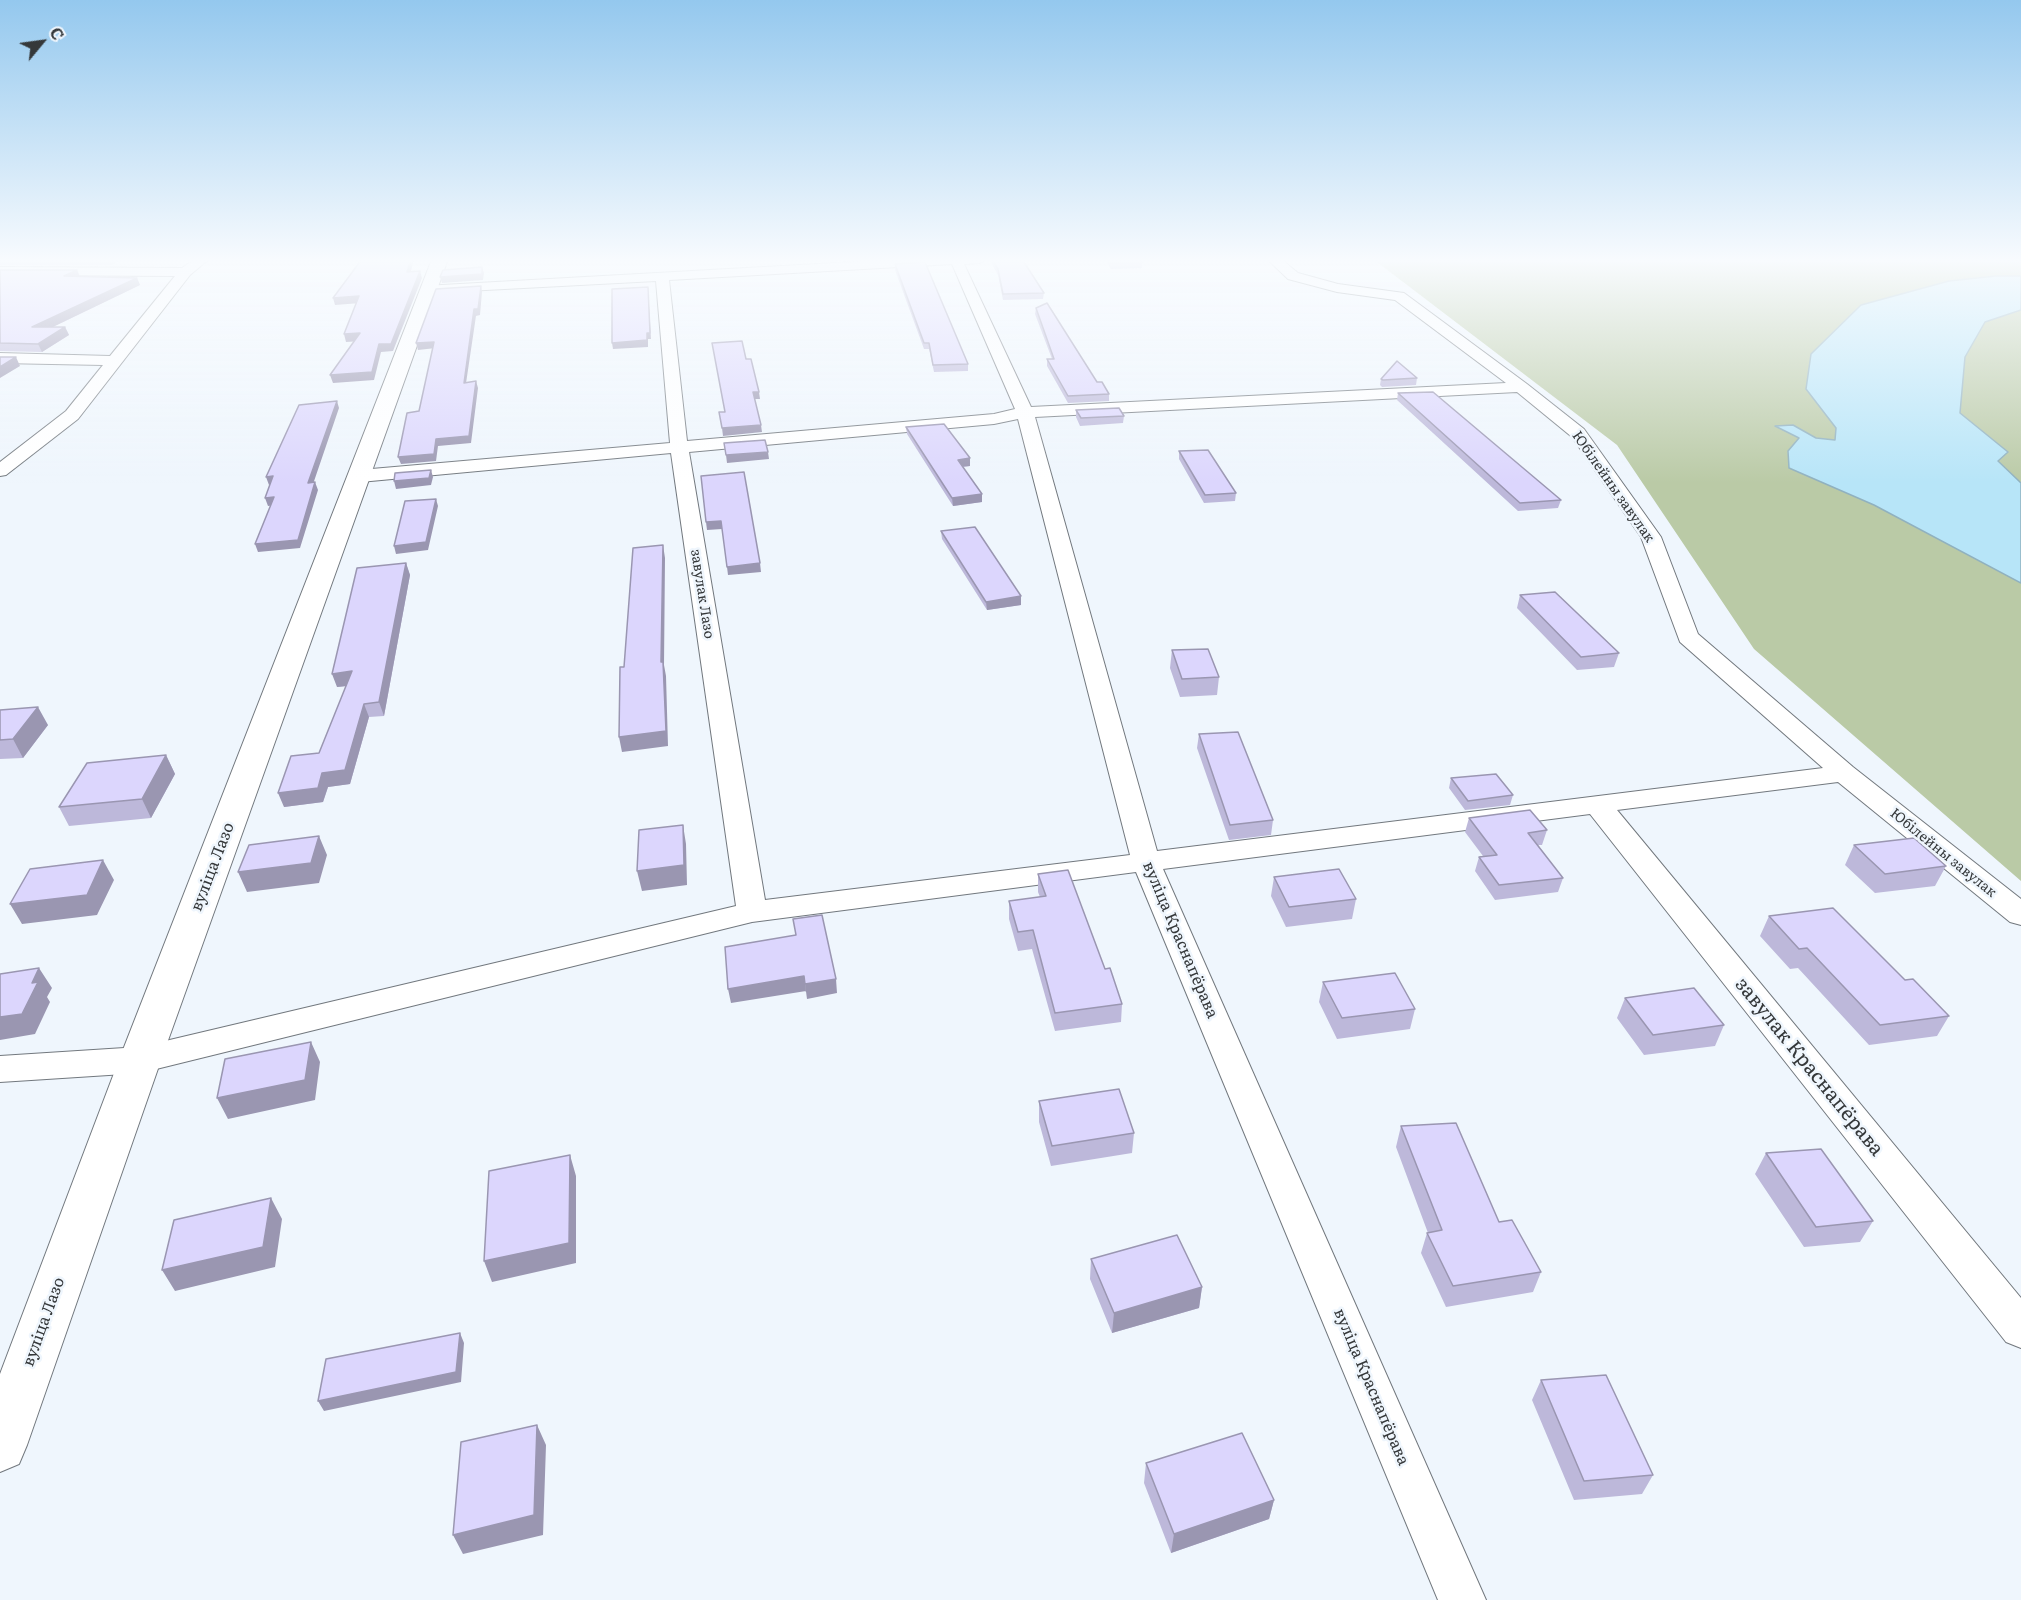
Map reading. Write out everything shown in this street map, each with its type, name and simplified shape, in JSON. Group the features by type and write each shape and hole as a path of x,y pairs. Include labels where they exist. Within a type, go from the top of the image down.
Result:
{"main road":[{"name":"вуліца Лазо","path":"2,1434 412,334"}],"street":[{"path":"0,471 72,415 137,334"},
{"name":"завулак Лазо","path":"668,334 679,446 752,912"},
{"name":"вуліца Краснапёрава","path":"994,334 1025,412 1146,862 1462,1600"},
{"name":"Юбілейны завулак","path":"1449,334 1578,433 1651,537 1688,637 1844,773 2021,915"},
{"path":"0,358 116,361"},
{"path":"360,476 994,419 1025,412 1521,387"},
{"path":"0,1069 114,1064 140,1060 752,912 1844,773"},
{"name":"завулак Краснапёрава","path":"1597,804 2021,1329"}],"green space":[{"path":"1471,334 2021,334 2021,881 1754,649 1617,445"}],"water":[{"path":"1832,334 1978,334 1965,357 1960,413 2008,452 1998,461 2021,483 2021,583 1874,505 1789,468 1788,451 1799,438 1775,426 1793,425 1816,438 1835,440 1836,428 1806,389 1811,354"}],"building":[{"path":"0,334 54,334 38,344 0,343"},
{"path":"360,334 395,334 391,344 379,344 372,372 330,375"},
{"path":"419,334 471,334 464,383 476,381 469,436 436,439 434,454 398,457 407,413 419,411 434,342 416,343"},
{"path":"612,334 647,334 647,340 612,343"},
{"path":"921,334 955,334 968,364 933,365 929,343 924,343"},
{"path":"1045,334 1066,334 1097,382 1102,382 1109,394 1068,396 1047,359 1054,359"},
{"path":"742,341 746,359 751,359 759,392 753,392 761,425 722,428 719,412 725,412 712,343"},
{"path":"0,357 16,357 0,367"},
{"path":"1397,361 1417,378 1381,379"},
{"path":"1433,392 1561,500 1520,503 1398,393"},
{"path":"337,401 308,483 315,482 298,540 255,544 274,497 265,498 273,476 266,477 299,405"},
{"path":"1119,408 1124,416 1081,418 1076,410"},
{"path":"944,424 970,458 958,460 982,494 952,498 906,427"},
{"path":"765,440 768,452 726,455 724,443"},
{"path":"1208,450 1236,493 1205,495 1179,451"},
{"path":"431,470 429,478 394,481 395,473"},
{"path":"744,472 760,563 727,567 721,521 706,522 701,476"},
{"path":"436,499 426,542 394,546 405,501"},
{"path":"975,527 1021,596 986,602 941,531"},
{"path":"663,545 661,662 663,662 666,731 619,737 620,667 624,667 633,548"},
{"path":"406,563 379,702 364,704 345,770 322,773 318,788 278,793 291,756 319,753 352,671 332,674 357,568"},
{"path":"1555,592 1619,653 1581,657 1520,595"},
{"path":"1208,649 1219,677 1182,679 1172,650"},
{"path":"38,707 13,739 0,740 0,710"},
{"path":"1238,732 1273,820 1230,825 1199,734"},
{"path":"166,755 142,799 59,807 87,763"},
{"path":"1496,774 1513,795 1468,801 1451,778"},
{"path":"1530,810 1547,830 1528,833 1563,878 1499,885 1479,857 1497,855 1469,818"},
{"path":"683,825 684,865 637,871 639,830"},
{"path":"319,836 311,863 238,872 249,845"},
{"path":"1914,838 1946,866 1885,874 1854,845"},
{"path":"103,860 87,895 10,904 30,869"},
{"path":"1339,869 1356,899 1289,907 1274,877"},
{"path":"1068,870 1105,969 1110,968 1122,1004 1055,1013 1033,930 1018,932 1009,901 1046,896 1038,874"},
{"path":"1833,908 1905,980 1913,979 1949,1016 1880,1025 1807,948 1799,949 1769,916"},
{"path":"822,915 836,979 805,984 804,976 728,989 725,947 796,935 793,919"},
{"path":"39,968 32,983 38,982 22,1014 0,1017 0,974"},
{"path":"1395,973 1415,1009 1342,1018 1323,982"},
{"path":"1694,988 1724,1025 1653,1035 1625,998"},
{"path":"311,1042 305,1080 217,1098 225,1059"},
{"path":"1119,1089 1134,1133 1052,1146 1039,1101"},
{"path":"1456,1123 1499,1222 1512,1220 1541,1272 1453,1286 1427,1233 1442,1230 1401,1126"},
{"path":"1821,1149 1873,1221 1816,1227 1766,1153"},
{"path":"570,1155 569,1243 484,1261 489,1171"},
{"path":"271,1198 263,1247 162,1270 174,1220"},
{"path":"1177,1235 1202,1287 1114,1313 1091,1259"},
{"path":"460,1333 456,1372 318,1401 326,1359"},
{"path":"1606,1375 1653,1475 1584,1481 1541,1380"},
{"path":"537,1425 534,1515 453,1535 461,1442"},
{"path":"1242,1433 1274,1500 1174,1534 1146,1463"}]}
